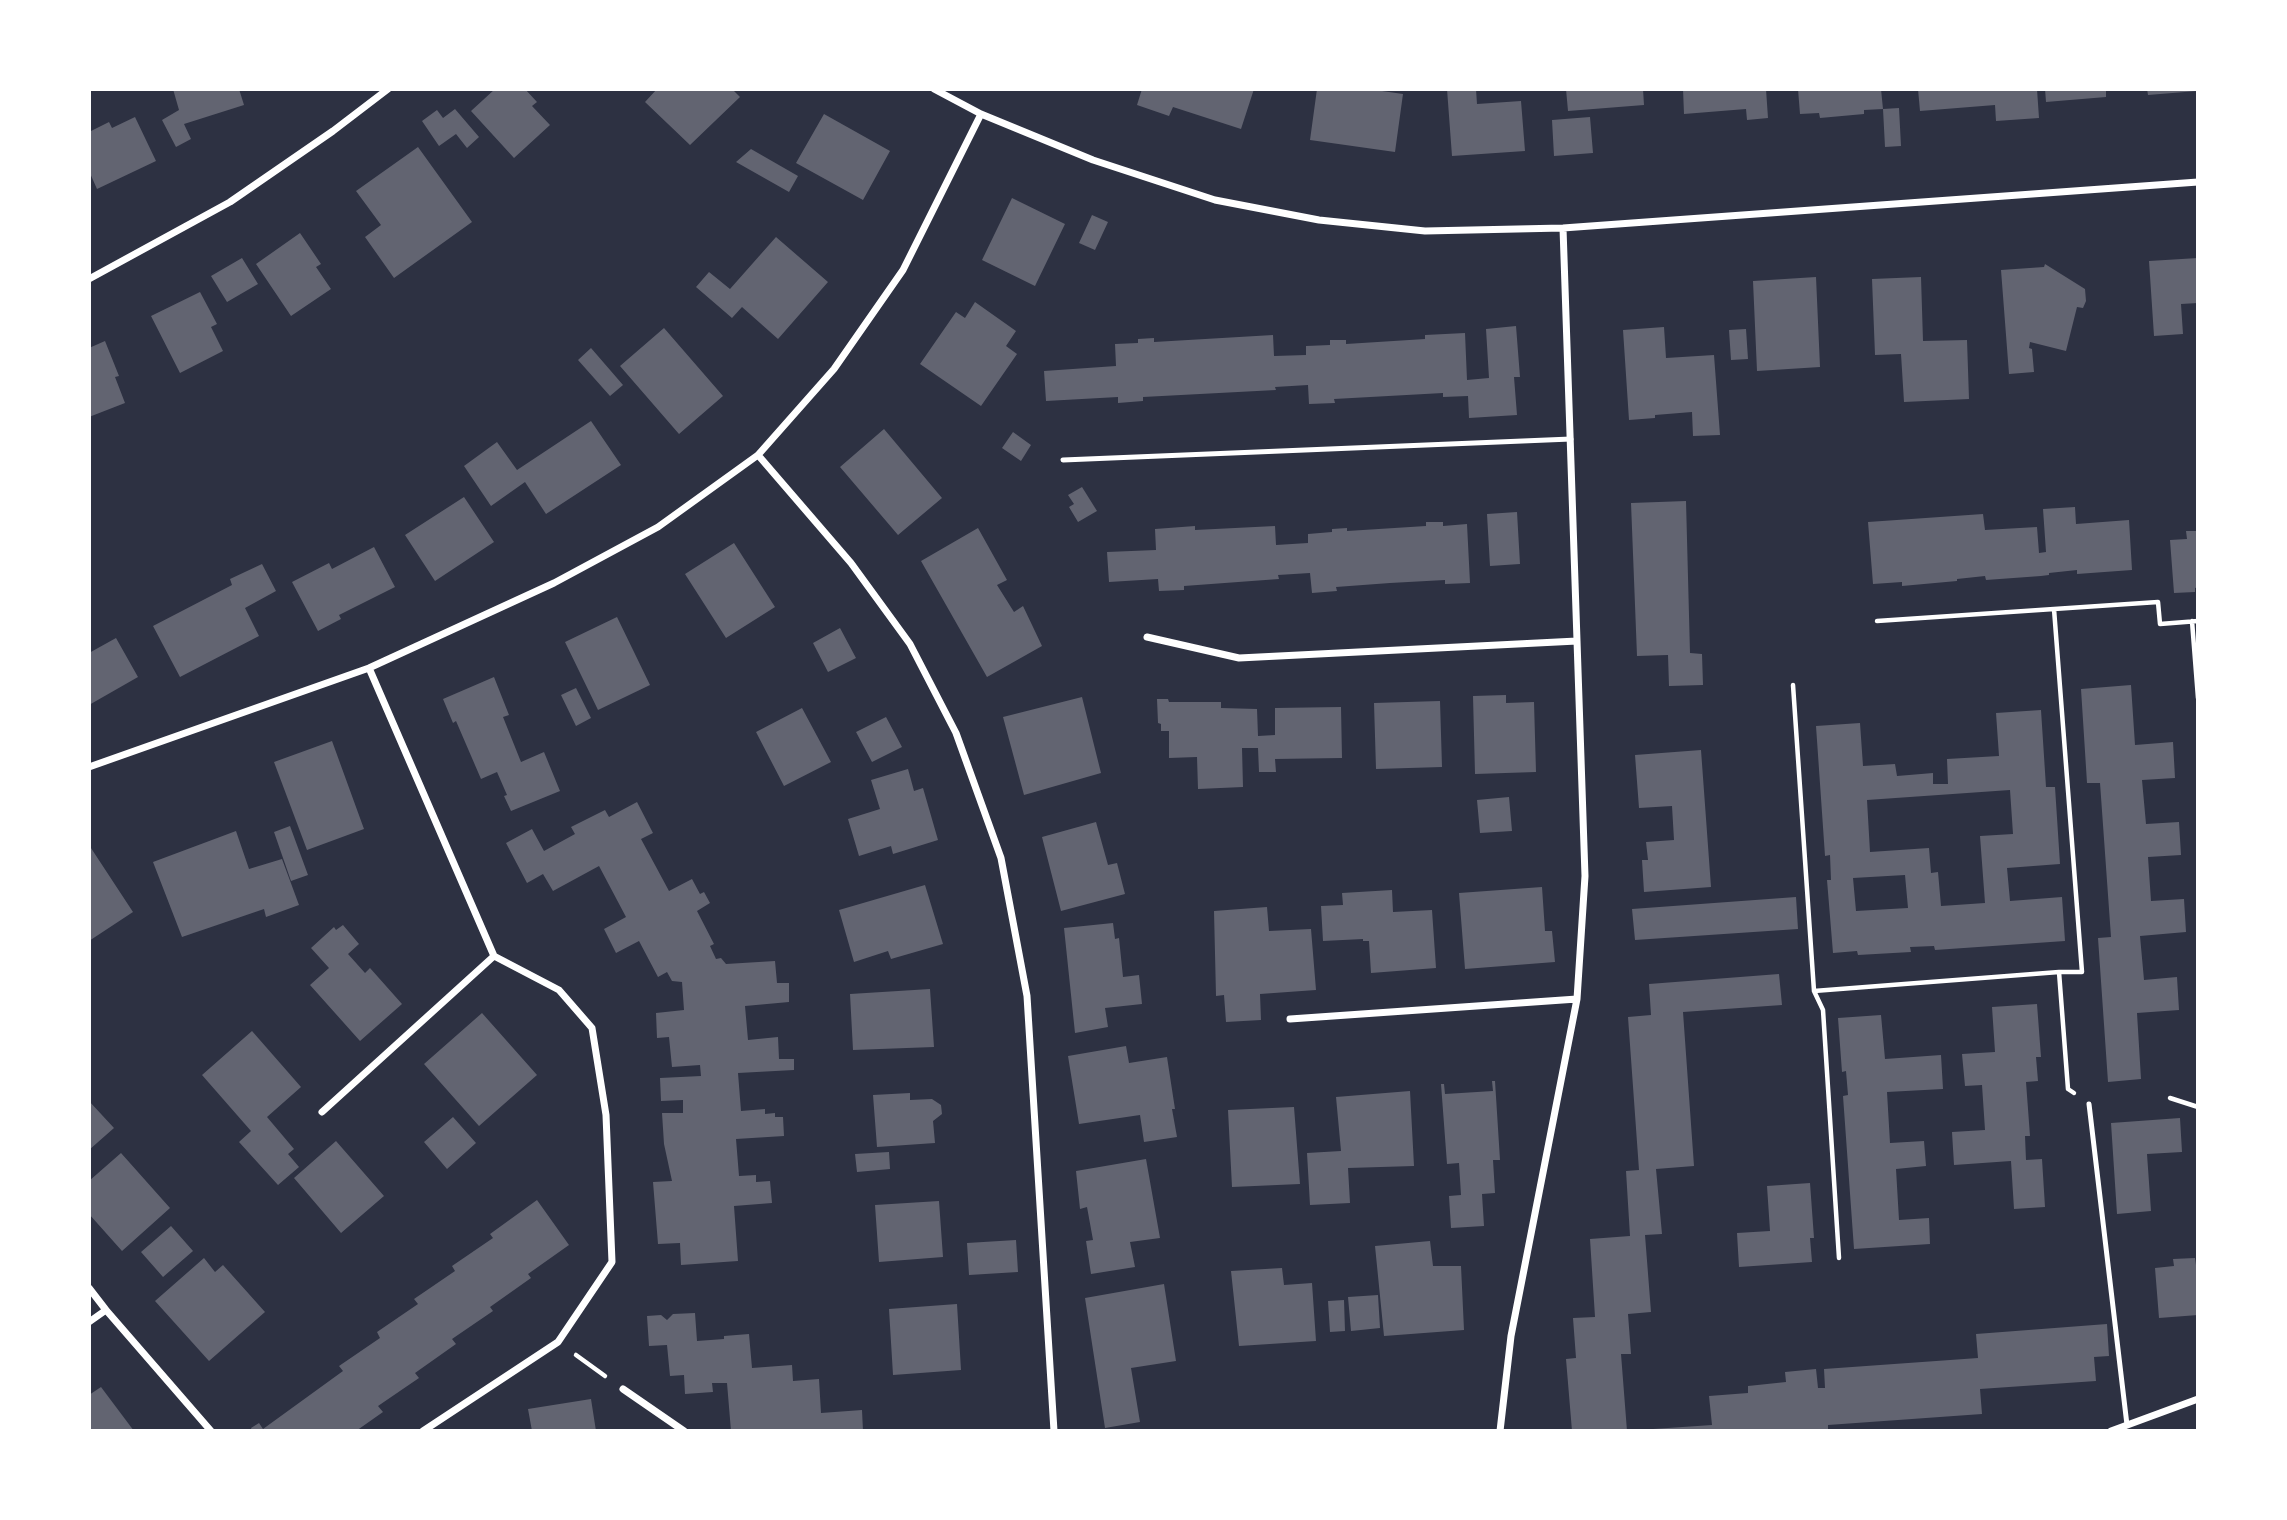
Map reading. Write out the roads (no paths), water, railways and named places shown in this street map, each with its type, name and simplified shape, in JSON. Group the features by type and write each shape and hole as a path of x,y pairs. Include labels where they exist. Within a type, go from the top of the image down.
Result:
{"street":[{"path":"89,279 230,202 334,131 388,89"},
{"path":"934,89 981,114 1093,160 1228,203 1319,220 1425,231 1563,228 2198,182"},
{"path":"89,767 369,668 554,583 658,527 758,455 834,369 902,270 981,114"},
{"path":"1500,1431 1511,1336 1577,999 1585,876 1563,228"},
{"path":"758,455 851,563 910,644 957,733 1000,858 1027,996 1054,1431"},
{"path":"1147,637 1239,658 1577,641"},
{"path":"369,668 494,956 559,989 592,1028 606,1115 612,1262 558,1342 424,1431"},
{"path":"322,1112 494,956"},
{"path":"1290,1019 1577,999"},
{"path":"89,1288 211,1431"},
{"path":"89,1322 106,1310"},
{"path":"623,1389 684,1431"},
{"path":"2111,1431 2198,1399"}],"lane":[{"path":"1063,460 1571,439"},
{"path":"2089,1104 2127,1425"}]}
